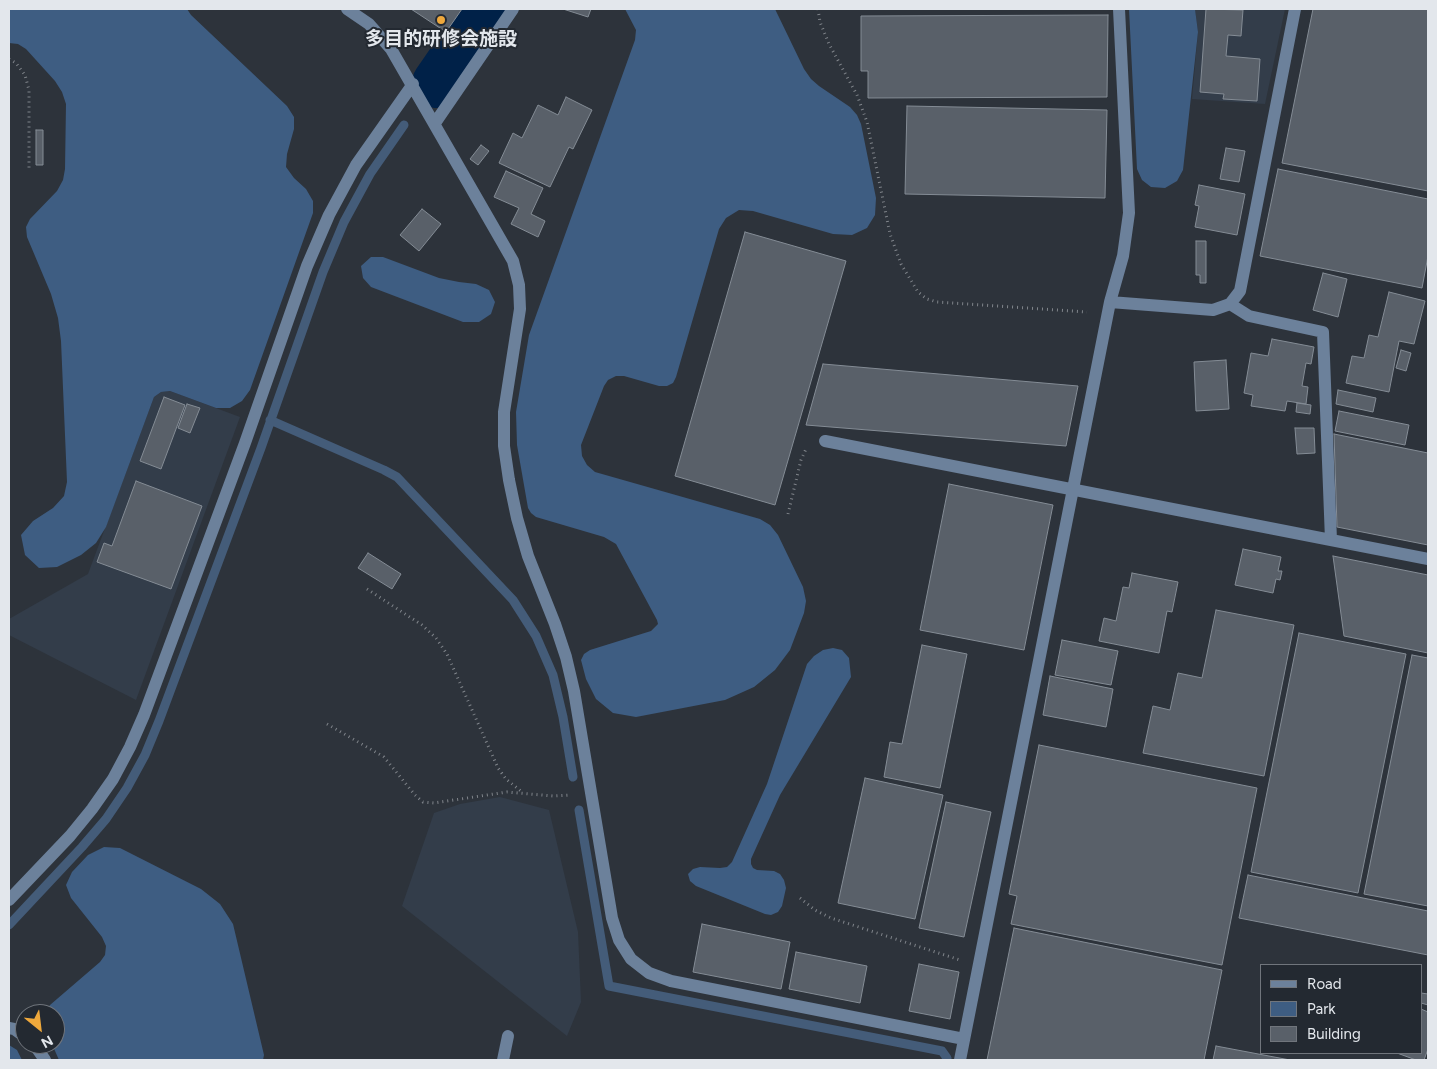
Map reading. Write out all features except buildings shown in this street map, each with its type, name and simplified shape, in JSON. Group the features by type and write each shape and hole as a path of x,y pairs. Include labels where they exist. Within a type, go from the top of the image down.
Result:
{"street":[{"path":"347,9 369,24 386,43 435,123 513,261 519,285 520,309 504,412 504,446 517,518 528,556 566,657 574,692 612,918 618,940 631,959 649,973 671,981 964,1039"},
{"path":"435,123 513,9"},
{"path":"960,1060 1109,307 1123,256 1129,213 1119,9"},
{"path":"1109,307 1213,310 1230,304 1240,291 1295,9"},
{"path":"9,900 70,836 92,809 130,748 245,443 307,266 329,215 356,165 412,84"},
{"path":"1230,304 1249,316 1323,332 1331,540"},
{"path":"825,440 1428,559"},
{"path":"503,1060 508,1036"}],"path":[{"path":"818,9 820,22 829,44 856,95 867,122 890,234 901,264 918,292 927,299 937,302 1109,307"},
{"path":"9,59 16,63 25,76 29,90 29,168"},
{"path":"788,514 801,460 806,450 814,443 825,440"},
{"path":"367,589 422,625 436,638 447,654 491,756 506,778 522,793"},
{"path":"327,724 384,757 414,795 423,802 434,803 493,794 522,793 553,796 591,792"},
{"path":"800,898 815,910 831,918 979,966"}],"shaded area":[{"path":"1195,9 1285,9 1265,104 1192,99 1198,32"},
{"path":"170,391 240,417 136,700 9,635 9,619 88,574 154,397 161,392"},
{"path":"500,797 549,810 578,932 581,1002 567,1036 402,906 434,813 460,804"}],"green space":[{"path":"9,9 187,9 191,15 287,106 294,117 294,129 287,154 286,167 306,189 313,201 313,213 250,390 242,401 230,408 216,408 170,391 161,392 154,397 106,527 96,543 81,555 57,567 39,568 25,555 21,535 33,521 53,508 64,496 67,482 61,341 58,318 51,294 27,237 26,227 30,219 57,191 63,180 65,169 66,104 62,92 55,81 26,49 18,44 9,43"},
{"path":"625,9 775,9 804,69 811,79 850,107 857,115 861,124 876,198 875,215 867,228 852,235 833,234 753,211 739,210 726,218 719,229 673,383 667,386 659,386 624,376 616,376 608,380 604,386 581,445 582,456 587,465 595,472 760,519 770,525 778,535 803,587 806,601 804,613 790,650 775,670 754,687 725,700 636,717 613,713 596,699 586,679 581,660 584,654 590,650 651,631 658,624 657,620 616,544 604,537 536,517 531,513 528,508 517,445 516,412 529,335 635,40 636,30"},
{"path":"1129,9 1195,9 1198,32 1183,170 1177,181 1165,188 1151,187 1142,180 1137,169"},
{"path":"371,257 383,257 439,278 476,284 489,290 495,302 491,314 479,322 463,322 371,287 363,278 361,266"},
{"path":"833,648 842,650 849,658 851,677 780,795 751,859 753,868 774,871 780,874 784,880 786,888 782,906 778,912 771,915 765,914 696,886 690,881 688,874 693,869 700,867 727,867 732,862 767,784 807,664 823,650"},
{"path":"104,847 120,848 201,889 220,904 233,924 264,1055 263,1060 59,1060 56,1054 65,1054 65,1004 51,1004 100,962 105,955 106,946 102,937 71,898 66,885 72,872 88,855"},
{"path":"9,1045 15,1049 15,1054 19,1054 22,1060 9,1060"}],"waterway":[{"path":"437,83 488,9"},
{"path":"9,925 106,819 127,788 145,755 261,448 323,272 344,222 370,174 404,125"},
{"path":"270,420 397,477 513,600 536,636 553,675 563,717 573,777"},
{"path":"579,810 609,986 942,1051 947,1058 946,1060"}],"place":[{"name":"多目的研修会施設","path":"441,20"}]}
